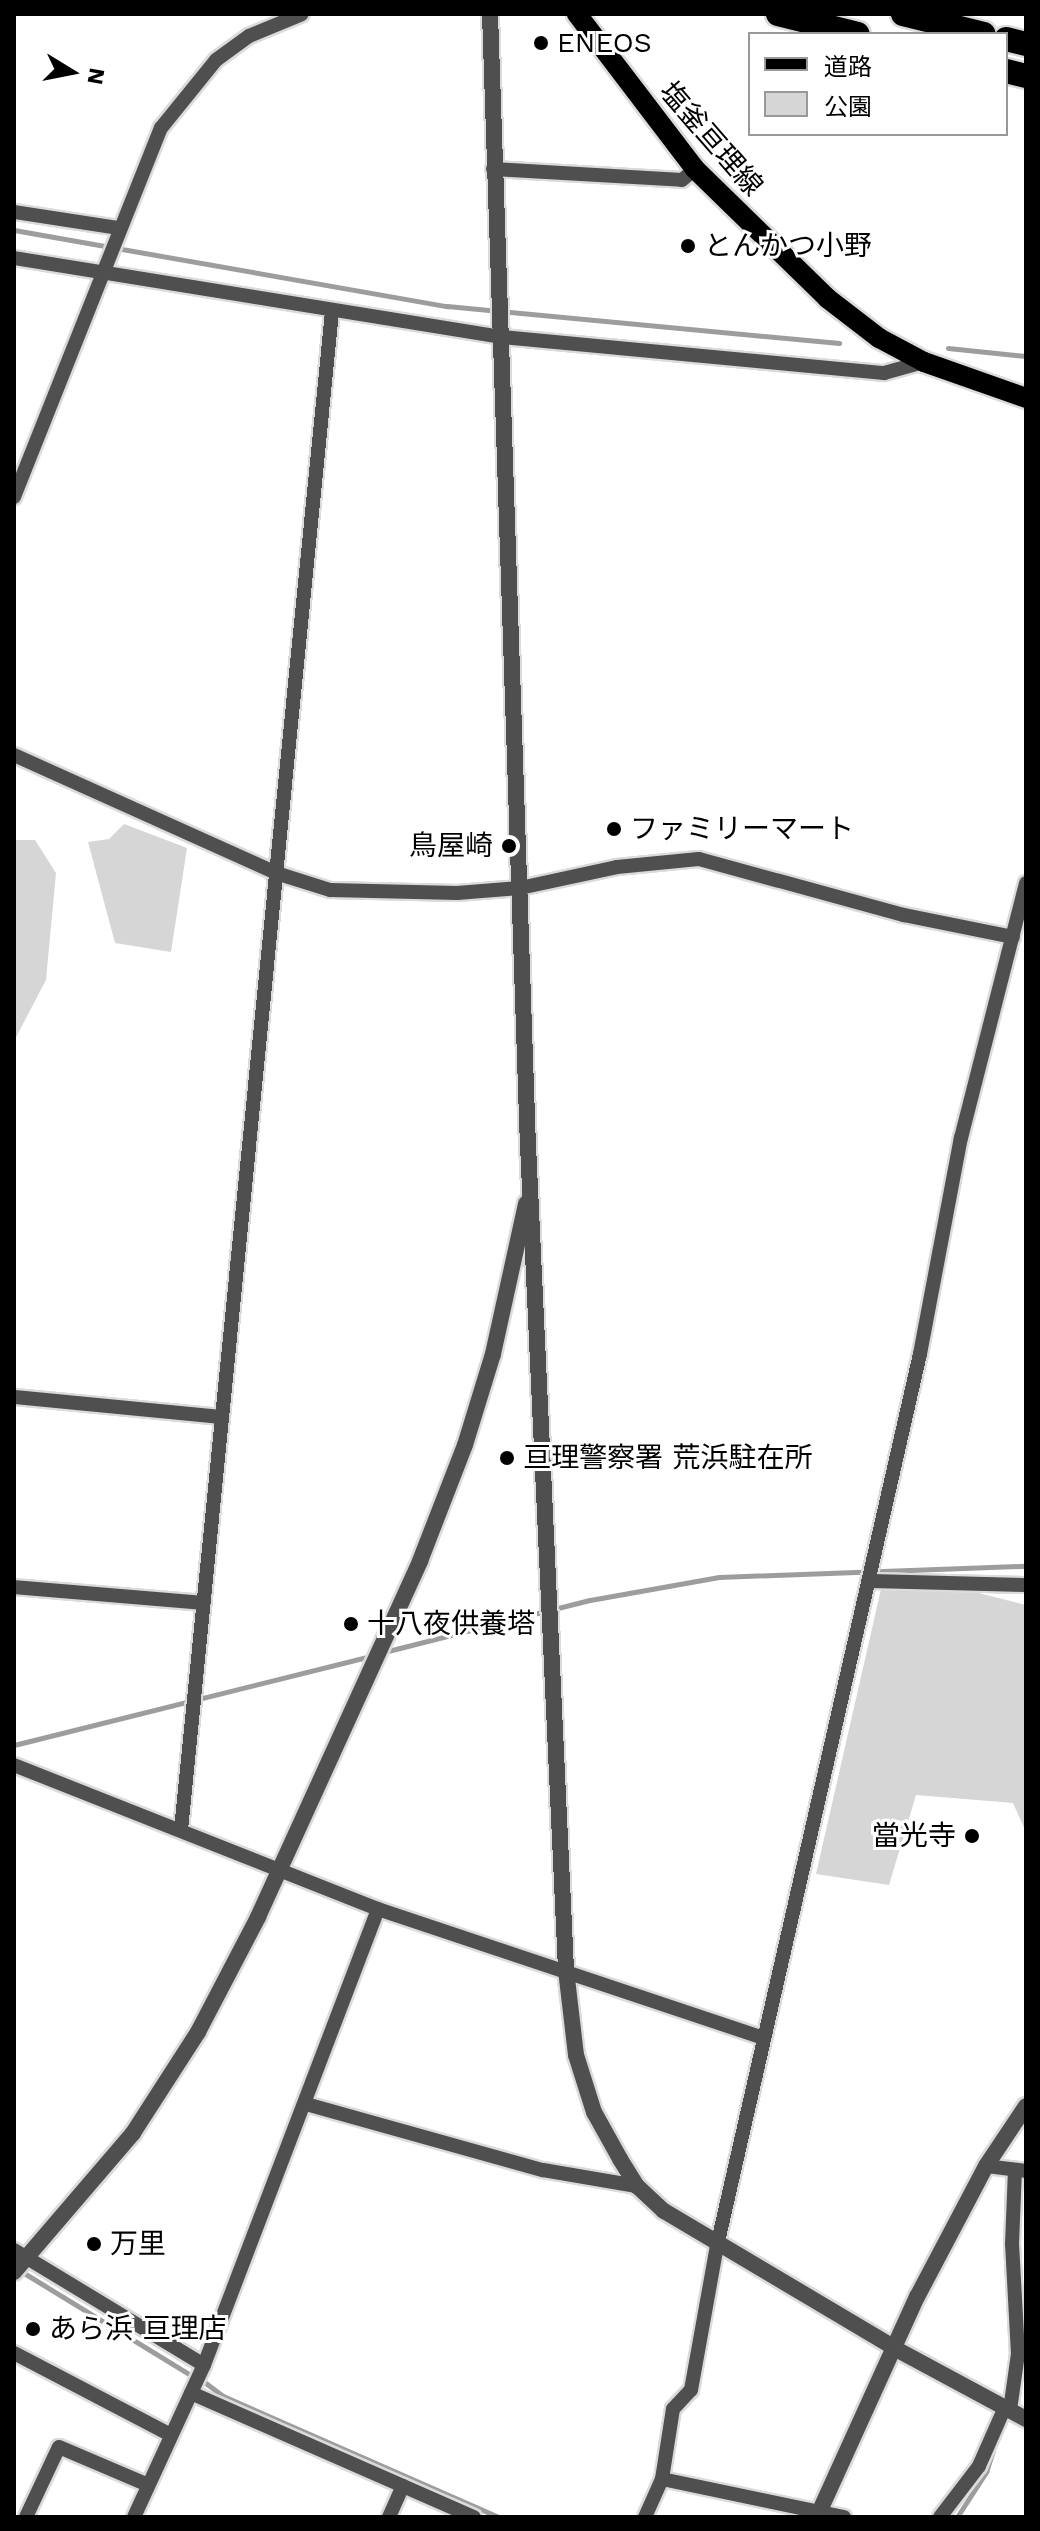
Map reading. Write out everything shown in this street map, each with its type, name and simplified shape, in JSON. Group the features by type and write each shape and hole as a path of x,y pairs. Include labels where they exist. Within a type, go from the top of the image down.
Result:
{"highway":[{"path":"778,14 850,32"},
{"path":"903,14 976,32"}],"main road":[{"name":"塩釜亘理線","path":"577,14 695,169 827,298 879,338 924,362 1026,398"}],"street":[{"path":"14,497 161,128 216,60 249,36 302,14"},
{"path":"490,14 497,291 530,1183 566,1970 576,2055 594,2112 637,2186 717,2246 896,2349 1026,2419"},
{"path":"493,169 682,180 695,169"},
{"path":"14,212 119,228"},
{"path":"14,258 332,312 884,373 924,362"},
{"path":"181,1830 332,312"},
{"path":"14,755 276,873 330,890 427,894 520,888 617,867 699,859 904,915 1013,937"},
{"path":"645,2517 662,2479 673,2409 691,2390 717,2246 871,1572 961,1138 1026,883"},
{"path":"204,2365 19,2261 133,2133 198,2032 277,1870 370,1669 465,1445 493,1354 530,1183"},
{"path":"14,1397 222,1417"},
{"path":"871,1572 1026,1585"},
{"path":"14,1587 203,1603"},
{"path":"14,1765 378,1909 764,2038"},
{"path":"134,2517 204,2365 378,1909"},
{"path":"306,2104 543,2170 637,2186"},
{"path":"818,2515 917,2297 986,2166 1026,2106"},
{"path":"940,2517 979,2466 1007,2408 1018,2354 1018,2174 986,2166"},
{"path":"14,2353 171,2435"},
{"path":"191,2393 474,2517"},
{"path":"26,2517 59,2447 148,2485"},
{"path":"662,2479 818,2515 844,2517"},
{"path":"389,2517 403,2486"}],"green space":[{"path":"124,824 187,848 171,952 115,943 88,842 109,839"},
{"path":"14,840 35,840 56,873 46,980 14,1041"},
{"path":"881,1589 967,1590 1026,1605 1026,1832 1013,1803 916,1795 889,1885 816,1874"}],"waterway":[{"path":"14,230 447,306 839,343"},
{"path":"948,348 1026,356"},
{"path":"384,1652 590,1600 719,1577 1026,1566"},
{"path":"14,1745 374,1655"},
{"path":"1006,2244 1007,2178"},
{"path":"19,2270 189,2374"},
{"path":"203,2381 223,2396 499,2517"},
{"path":"957,2517 986,2472 993,2450"}],"place":[{"name":"ENEOS","path":"541,43"},
{"name":"とんかつ小野","path":"688,246"},
{"name":"ファミリーマート","path":"614,829"},
{"name":"鳥屋崎","path":"509,846"},
{"name":"亘理警察署 荒浜駐在所","path":"507,1458"},
{"name":"十八夜供養塔","path":"351,1624"},
{"name":"當光寺","path":"972,1836"},
{"name":"万里","path":"94,2244"},
{"name":"あら浜 亘理店","path":"33,2329"}]}
